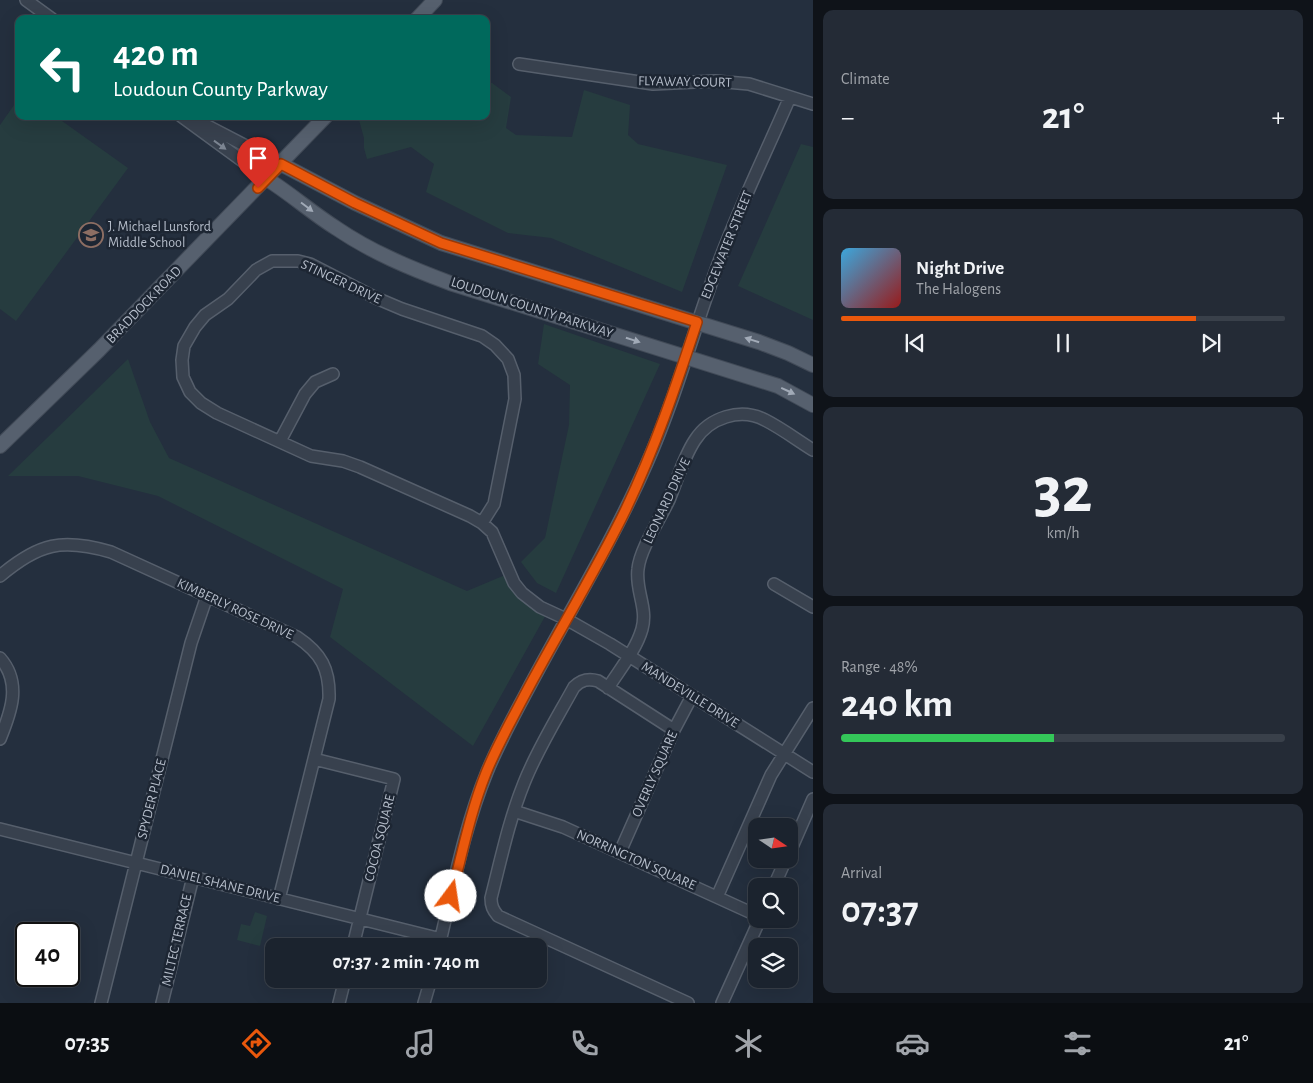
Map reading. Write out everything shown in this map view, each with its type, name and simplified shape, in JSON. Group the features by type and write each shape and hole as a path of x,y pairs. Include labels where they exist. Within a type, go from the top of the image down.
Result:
{"main road":[{"path":"422,15 435,0"},
{"name":"BRADDOCK ROAD","path":"0,446 106,344 322,120"},
{"path":"281,164 355,203 441,243 759,342 813,365"},
{"name":"LOUDOUN COUNTY PARKWAY","path":"267,179 352,239 404,266 450,283 778,386 813,405"}],"street":[{"path":"26,0 47,15"},
{"name":"FLYAWAY COURT","path":"520,64 652,84 715,81 749,84 813,104"},
{"name":"EDGEWATER STREET","path":"441,938 470,823 486,772 499,744 626,510 667,413 718,264 790,97"},
{"path":"186,120 267,179"},
{"path":"197,120 281,164"},
{"name":"STINGER DRIVE","path":"482,523 494,504 514,399 514,375 508,359 496,345 482,336 402,309 376,298 310,264 298,261 272,261 256,270 228,299 205,315 195,327 184,346 182,360 183,377 190,392 201,403 217,413 311,456 344,461 360,467 482,523 492,532 514,584 540,607 566,620"},
{"path":"280,441 305,394 314,382 333,374"},
{"name":"LEONARD DRIVE","path":"608,688 639,637 643,626 644,604 638,580 638,568 641,557 694,442 701,432 718,419 741,414 764,420 813,450"},
{"name":"KIMBERLY ROSE DRIVE","path":"0,576 32,552 49,546 68,544 88,545 111,552 297,637 310,645 326,668 329,699 279,899"},
{"path":"774,584 813,607"},
{"name":"SPYDER PLACE","path":"101,1003 191,643 207,596"},
{"name":"MANDEVILLE DRIVE","path":"566,620 628,656 813,772"},
{"path":"0,658 6,665 12,684 13,699 0,739"},
{"path":"674,730 592,679 578,682 538,753 514,811 491,898 493,911 498,916 688,1003"},
{"name":"OVERLY SQUARE","path":"620,852 674,730 692,696"},
{"path":"717,897 771,775 813,708"},
{"name":"COCOA SQUARE","path":"314,759 394,779 360,919"},
{"path":"798,833 813,799"},
{"name":"NORRINGTON SQUARE","path":"514,811 562,827 748,911"},
{"name":"DANIEL SHANE DRIVE","path":"0,829 360,919 423,938"},
{"name":"MILTEC TERRACE","path":"162,1003 192,877"},
{"path":"355,938 360,919"},
{"path":"722,1003 756,928"},
{"path":"339,1003 343,988"},
{"path":"424,1003 428,988"}],"green space":[{"path":"490,83 492,83 511,97 506,128 516,135 572,137 584,90 630,105 628,135 638,144 727,165 682,292 551,238 508,233 426,192 434,164 411,147 367,159 359,120 490,120"},
{"path":"15,104 15,120 61,120 128,168 16,321 0,309 0,125"},
{"path":"801,144 813,147 813,320 738,286"},
{"path":"544,324 660,364 556,593 537,583 521,562 545,538 569,425 570,385 538,364"},
{"path":"128,359 150,422 169,458 467,591 510,573 548,611 473,746 330,637 343,589 158,496 78,476 8,476"},
{"path":"255,912 267,916 260,946 237,940 241,924 250,926"}],"place":[{"name":"J. Michael Lunsford Middle School","path":"91,235"}],"route":[{"path":"258,188 281,164 316,184 441,243 697,322 667,413 626,510 530,685 486,772 470,823 451,896"}]}
